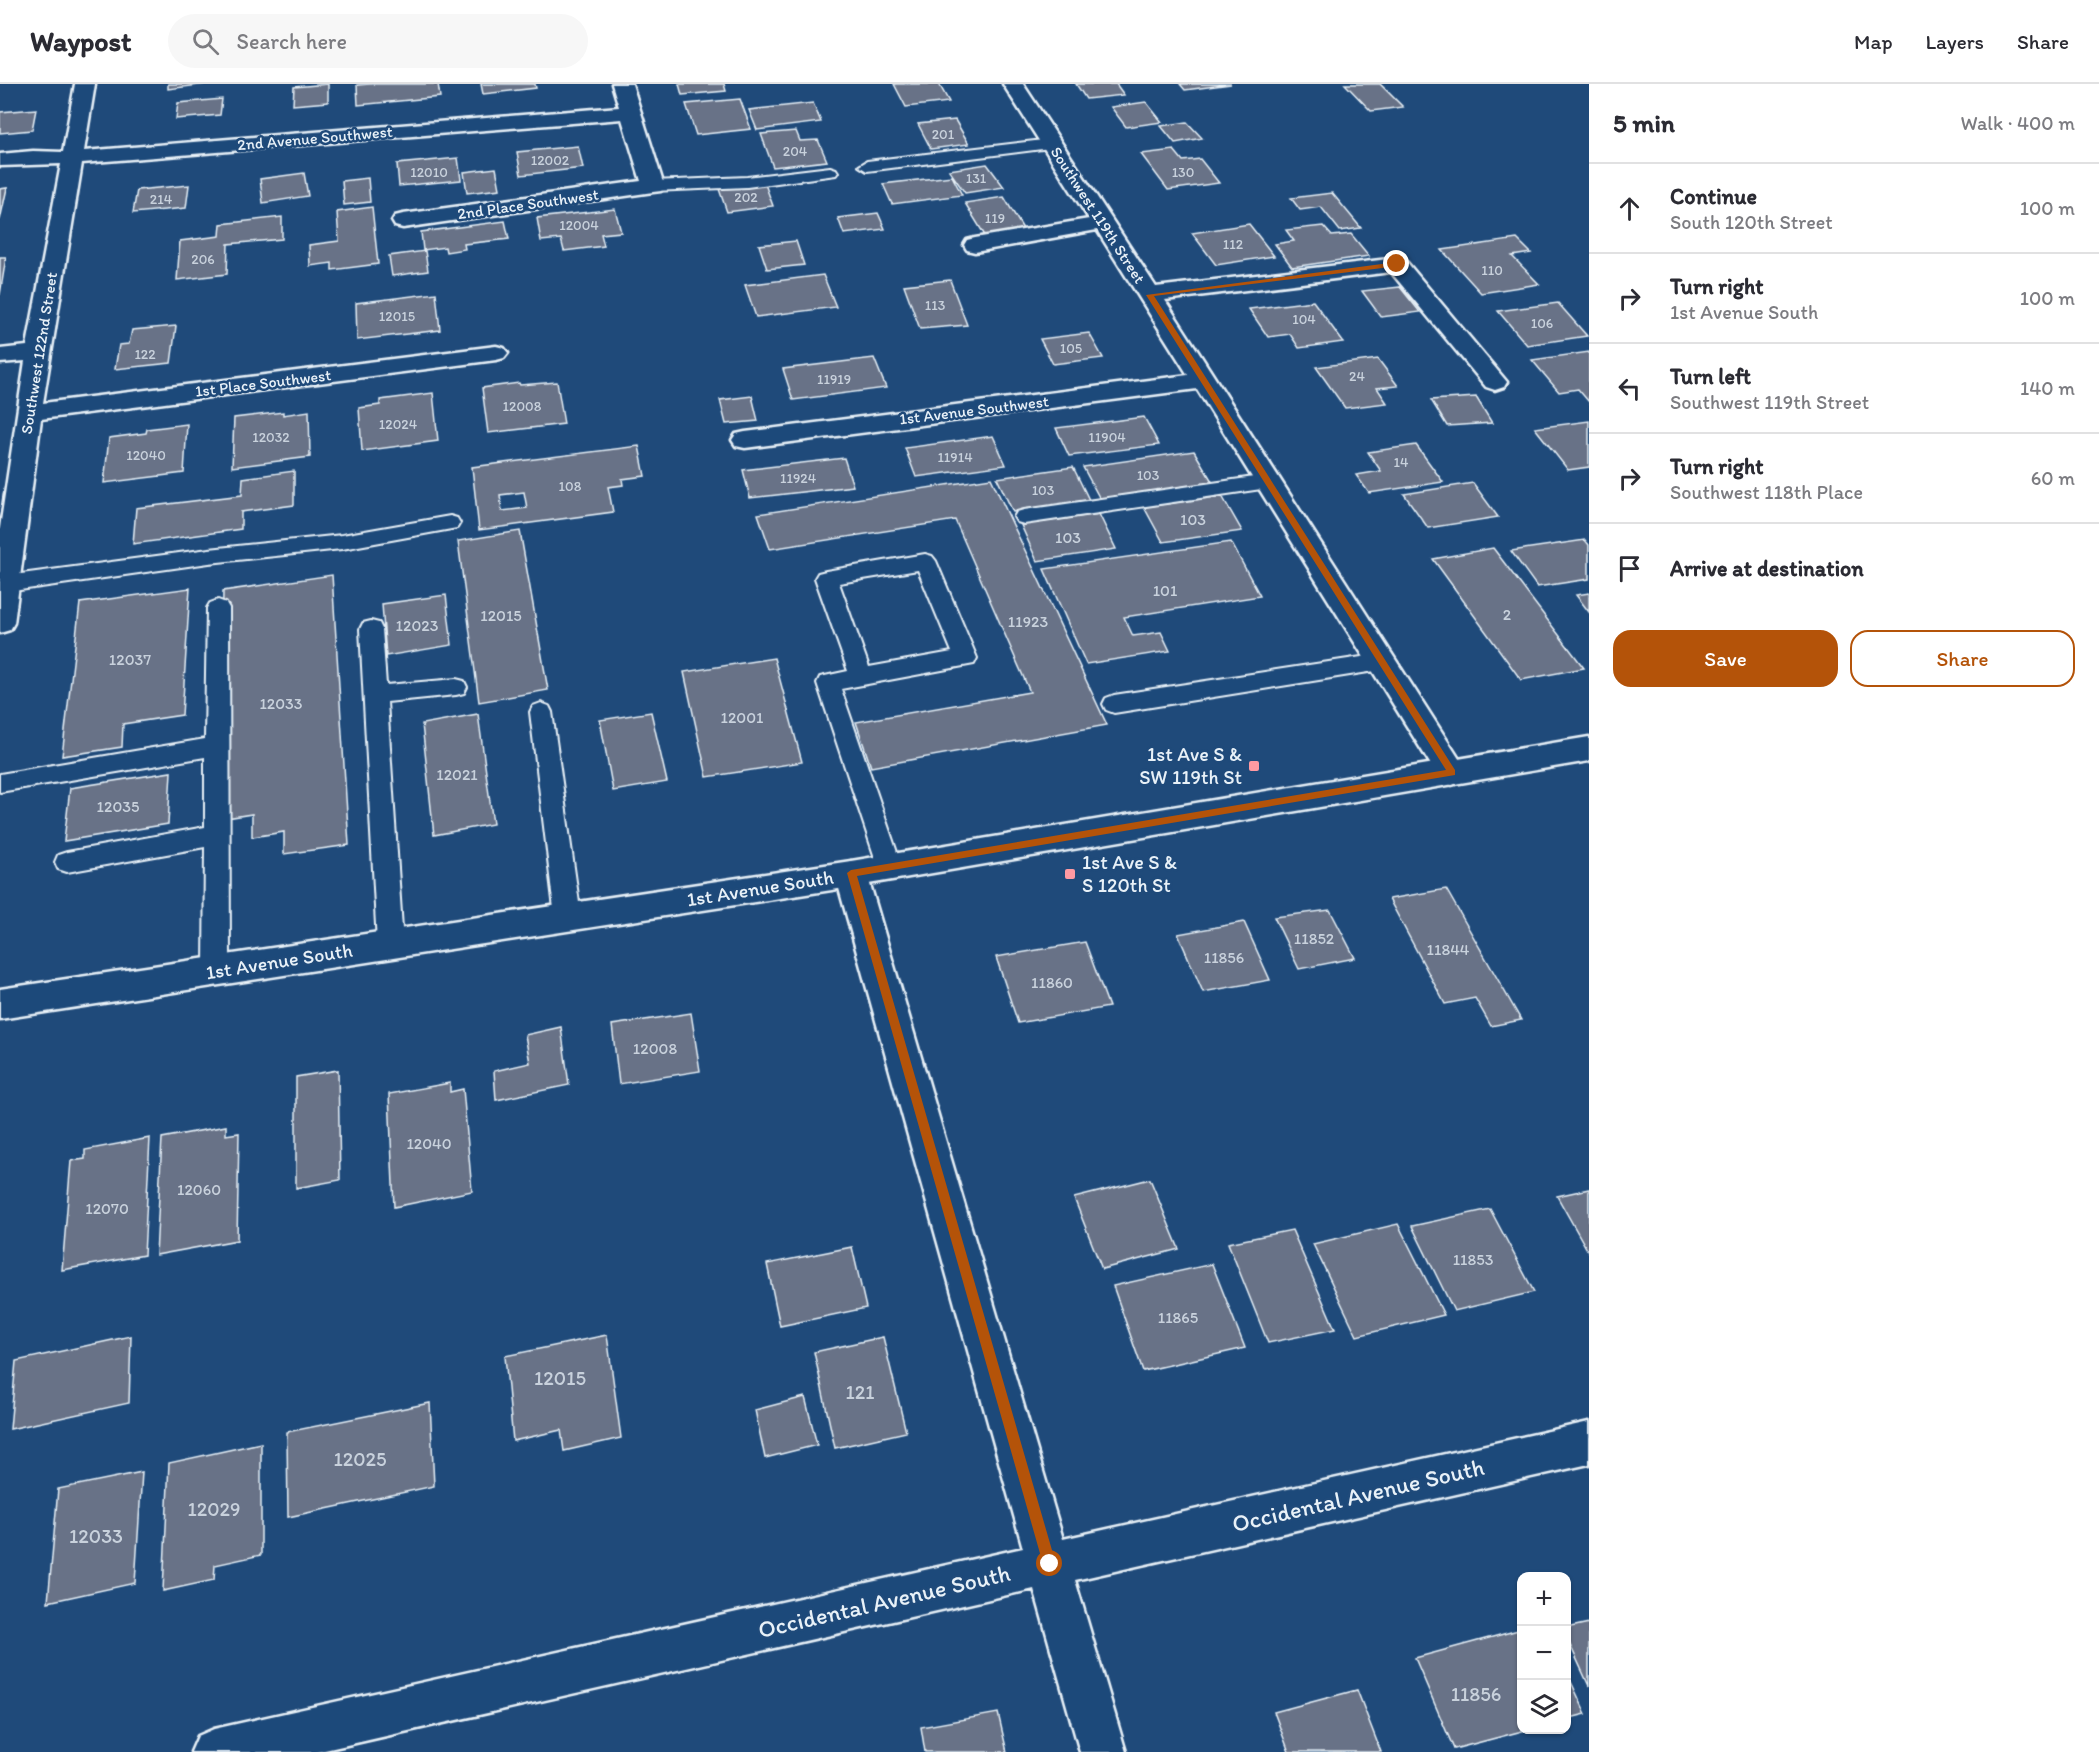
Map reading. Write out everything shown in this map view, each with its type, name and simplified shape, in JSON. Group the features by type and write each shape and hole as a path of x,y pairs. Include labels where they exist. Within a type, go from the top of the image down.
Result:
{"street":[{"name":"Southwest 122nd Street","path":"0,623 38,352 85,84"},
{"path":"622,84 653,186"},
{"name":"Southwest 119th Street","path":"1012,84 1150,295 1452,773"},
{"name":"2nd Avenue Southwest","path":"0,160 33,157 72,158 630,112"},
{"name":"2nd Place Southwest","path":"402,221 653,186"},
{"path":"975,245 1102,223"},
{"path":"1150,295 1397,264 1495,382"},
{"path":"0,357 38,352"},
{"name":"1st Place Southwest","path":"29,413 496,353"},
{"name":"1st Avenue Southwest","path":"745,440 1204,380"},
{"name":"1st Avenue South","path":"0,1004 890,867 1589,749"},
{"path":"851,873 1103,1752"},
{"name":"Occidental Avenue South","path":"214,1752 1589,1443"}],"lane":[{"path":"867,166 1052,144"},
{"path":"653,186 747,182 830,172"},
{"path":"1024,517 1268,482"},
{"path":"6,584 209,556 342,542 450,523"},
{"path":"861,677 826,578 925,561 966,658 828,683 890,867"},
{"path":"217,971 218,608"},
{"path":"371,629 390,944"},
{"path":"1114,704 1382,662"},
{"path":"375,695 456,687"},
{"path":"541,712 568,917"},
{"path":"0,783 217,746"},
{"path":"67,862 217,835"}],"building":[{"path":"168,84 207,84 168,89"},
{"path":"328,84 328,102 293,105 294,87"},
{"path":"438,84 440,97 358,105 357,85"},
{"path":"481,84 535,84 536,88 483,94"},
{"path":"679,84 724,84 726,91 682,95"},
{"path":"894,84 939,84 949,102 906,107"},
{"path":"1076,84 1116,84 1124,95 1086,99"},
{"path":"1180,84 1231,84 1185,90"},
{"path":"1345,84 1380,84 1403,107 1371,111"},
{"path":"222,99 220,115 176,119 178,103"},
{"path":"740,99 751,129 696,135 686,104"},
{"path":"1146,102 1162,122 1126,127 1111,107"},
{"path":"813,103 821,122 757,130 749,110"},
{"path":"36,109 32,130 0,133 0,112"},
{"path":"955,120 969,144 931,149 918,124"},
{"path":"1187,122 1202,138 1175,143 1161,126"},
{"path":"796,131 800,141 818,140 827,161 773,167 761,134"},
{"path":"578,146 583,168 521,175 517,152"},
{"path":"1174,150 1183,161 1200,159 1219,183 1168,190 1141,154"},
{"path":"458,158 461,180 399,186 397,164"},
{"path":"987,164 1004,187 965,193 949,170"},
{"path":"496,168 500,189 467,193 464,172"},
{"path":"304,173 308,196 263,203 260,179"},
{"path":"952,176 962,195 892,204 883,184"},
{"path":"368,178 370,202 344,205 342,181"},
{"path":"765,184 773,206 727,212 719,189"},
{"path":"189,185 186,208 133,213 137,190"},
{"path":"7,188 0,220 0,189"},
{"path":"1332,193 1361,228 1340,231 1321,207 1300,210 1291,198"},
{"path":"1004,197 1026,234 987,239 965,203"},
{"path":"372,207 378,264 332,270 332,263 310,266 309,245 339,241 337,212"},
{"path":"615,209 621,232 601,234 604,246 564,251 561,239 541,241 537,218"},
{"path":"878,213 885,229 844,234 838,218"},
{"path":"282,217 282,239 228,244 227,274 177,280 180,241 220,236 221,224"},
{"path":"505,221 509,239 464,244 465,249 446,252 445,247 423,250 421,232"},
{"path":"1249,224 1274,256 1216,265 1192,233"},
{"path":"1323,226 1332,236 1351,234 1369,256 1292,267 1275,244 1294,241 1286,230"},
{"path":"1517,239 1531,253 1512,256 1539,284 1481,293 1442,250"},
{"path":"796,241 804,265 767,269 759,245"},
{"path":"425,251 428,271 392,276 389,256"},
{"path":"0,257 6,257 0,295"},
{"path":"823,275 836,307 756,317 745,285"},
{"path":"950,280 967,325 920,329 904,285"},
{"path":"1400,287 1420,312 1381,317 1362,291"},
{"path":"436,293 440,330 357,340 356,303"},
{"path":"1313,301 1343,342 1299,348 1290,334 1268,337 1249,309"},
{"path":"1558,303 1587,336 1527,345 1498,311"},
{"path":"176,326 171,363 115,369 119,345 129,344 132,330"},
{"path":"1089,333 1103,358 1053,364 1040,339"},
{"path":"1589,352 1589,402 1578,389 1559,392 1532,360"},
{"path":"874,358 886,388 793,400 783,369"},
{"path":"1378,359 1398,386 1377,388 1387,403 1345,408 1316,367"},
{"path":"557,382 564,424 488,433 482,388 519,383 520,385"},
{"path":"433,393 438,441 362,451 359,408 380,405 380,400"},
{"path":"752,396 758,421 726,424 720,400"},
{"path":"1476,397 1492,423 1447,426 1431,400"},
{"path":"309,411 310,457 232,467 234,418"},
{"path":"1144,417 1159,445 1069,456 1056,428"},
{"path":"1589,421 1589,467 1568,470 1535,428"},
{"path":"187,424 184,473 104,483 109,438 146,433 147,429"},
{"path":"993,436 1006,465 916,477 905,448"},
{"path":"1416,445 1443,482 1369,493 1356,475 1381,471 1368,452"},
{"path":"639,446 645,476 622,479 623,485 608,487 613,512 479,530 472,467","holes":["524,492 527,508 502,511 500,495"]},
{"path":"1194,451 1213,483 1100,499 1083,467"},
{"path":"844,458 853,486 750,498 743,470"},
{"path":"1073,467 1090,502 1013,512 997,478"},
{"path":"294,471 294,505 241,512 241,529 133,544 136,508 242,495 243,478"},
{"path":"991,478 1107,725 871,767 856,722 1030,692 955,520 770,549 758,514"},
{"path":"1473,483 1498,517 1428,528 1404,494"},
{"path":"1222,496 1242,531 1163,542 1144,507"},
{"path":"1099,514 1116,549 1037,561 1021,525"},
{"path":"520,531 548,690 479,702 458,541"},
{"path":"1585,540 1589,545 1589,579 1537,587 1511,551"},
{"path":"1231,542 1260,596 1124,617 1133,636 1161,632 1170,651 1086,664 1044,569"},
{"path":"1493,548 1584,668 1521,680 1433,559"},
{"path":"332,575 349,845 284,854 284,832 252,837 252,814 220,819 223,591"},
{"path":"190,588 182,715 123,724 122,747 62,756 80,603"},
{"path":"1589,593 1589,612 1576,595"},
{"path":"446,595 452,645 386,656 382,604"},
{"path":"774,658 802,762 707,777 684,672"},
{"path":"651,712 667,782 613,791 600,720"},
{"path":"478,714 493,824 434,835 422,724"},
{"path":"171,772 168,824 64,841 70,788"},
{"path":"1446,889 1521,1020 1491,1026 1475,998 1445,1004 1389,899"},
{"path":"1330,910 1355,958 1299,969 1274,917"},
{"path":"1244,922 1270,980 1203,992 1178,934"},
{"path":"1085,942 1109,1007 1018,1023 996,957"},
{"path":"691,1013 700,1071 619,1084 612,1025"},
{"path":"561,1027 569,1085 496,1100 494,1071 530,1063 525,1035"},
{"path":"338,1070 340,1180 296,1188 296,1077"},
{"path":"450,1083 450,1092 463,1089 472,1191 394,1207 389,1094"},
{"path":"226,1126 226,1135 239,1133 237,1240 156,1255 162,1138"},
{"path":"150,1138 144,1255 62,1270 71,1161 85,1159 85,1150"},
{"path":"1150,1179 1179,1249 1102,1269 1074,1198"},
{"path":"1589,1189 1589,1253 1557,1196"},
{"path":"1490,1209 1534,1292 1454,1311 1412,1226"},
{"path":"1398,1224 1444,1315 1357,1336 1313,1244"},
{"path":"1292,1230 1335,1329 1268,1343 1228,1243"},
{"path":"852,1247 866,1308 780,1326 767,1264"},
{"path":"1212,1264 1245,1348 1143,1371 1113,1286"},
{"path":"607,1335 621,1438 564,1451 561,1430 513,1441 505,1356"},
{"path":"131,1336 129,1403 10,1429 16,1361"},
{"path":"883,1337 906,1432 835,1448 814,1352"},
{"path":"805,1397 817,1445 765,1458 755,1410"},
{"path":"430,1403 434,1486 288,1517 287,1432"},
{"path":"261,1443 261,1555 215,1565 214,1580 163,1591 169,1463"},
{"path":"142,1472 135,1583 48,1602 58,1489"},
{"path":"1589,1623 1589,1686 1571,1647 1571,1627"},
{"path":"1517,1630 1517,1732 1454,1749 1415,1658"},
{"path":"1571,1682 1586,1714 1571,1718"},
{"path":"1357,1690 1381,1752 1289,1752 1274,1712"},
{"path":"998,1713 1007,1752 925,1752 921,1727"}],"place":[{"name":"1st Ave S & SW 119th St","path":"1254,766"},
{"name":"1st Ave S & S 120th St","path":"1070,874"}],"route":[{"path":"1050,1564 851,873 1452,773 1150,295 1397,264"}]}
